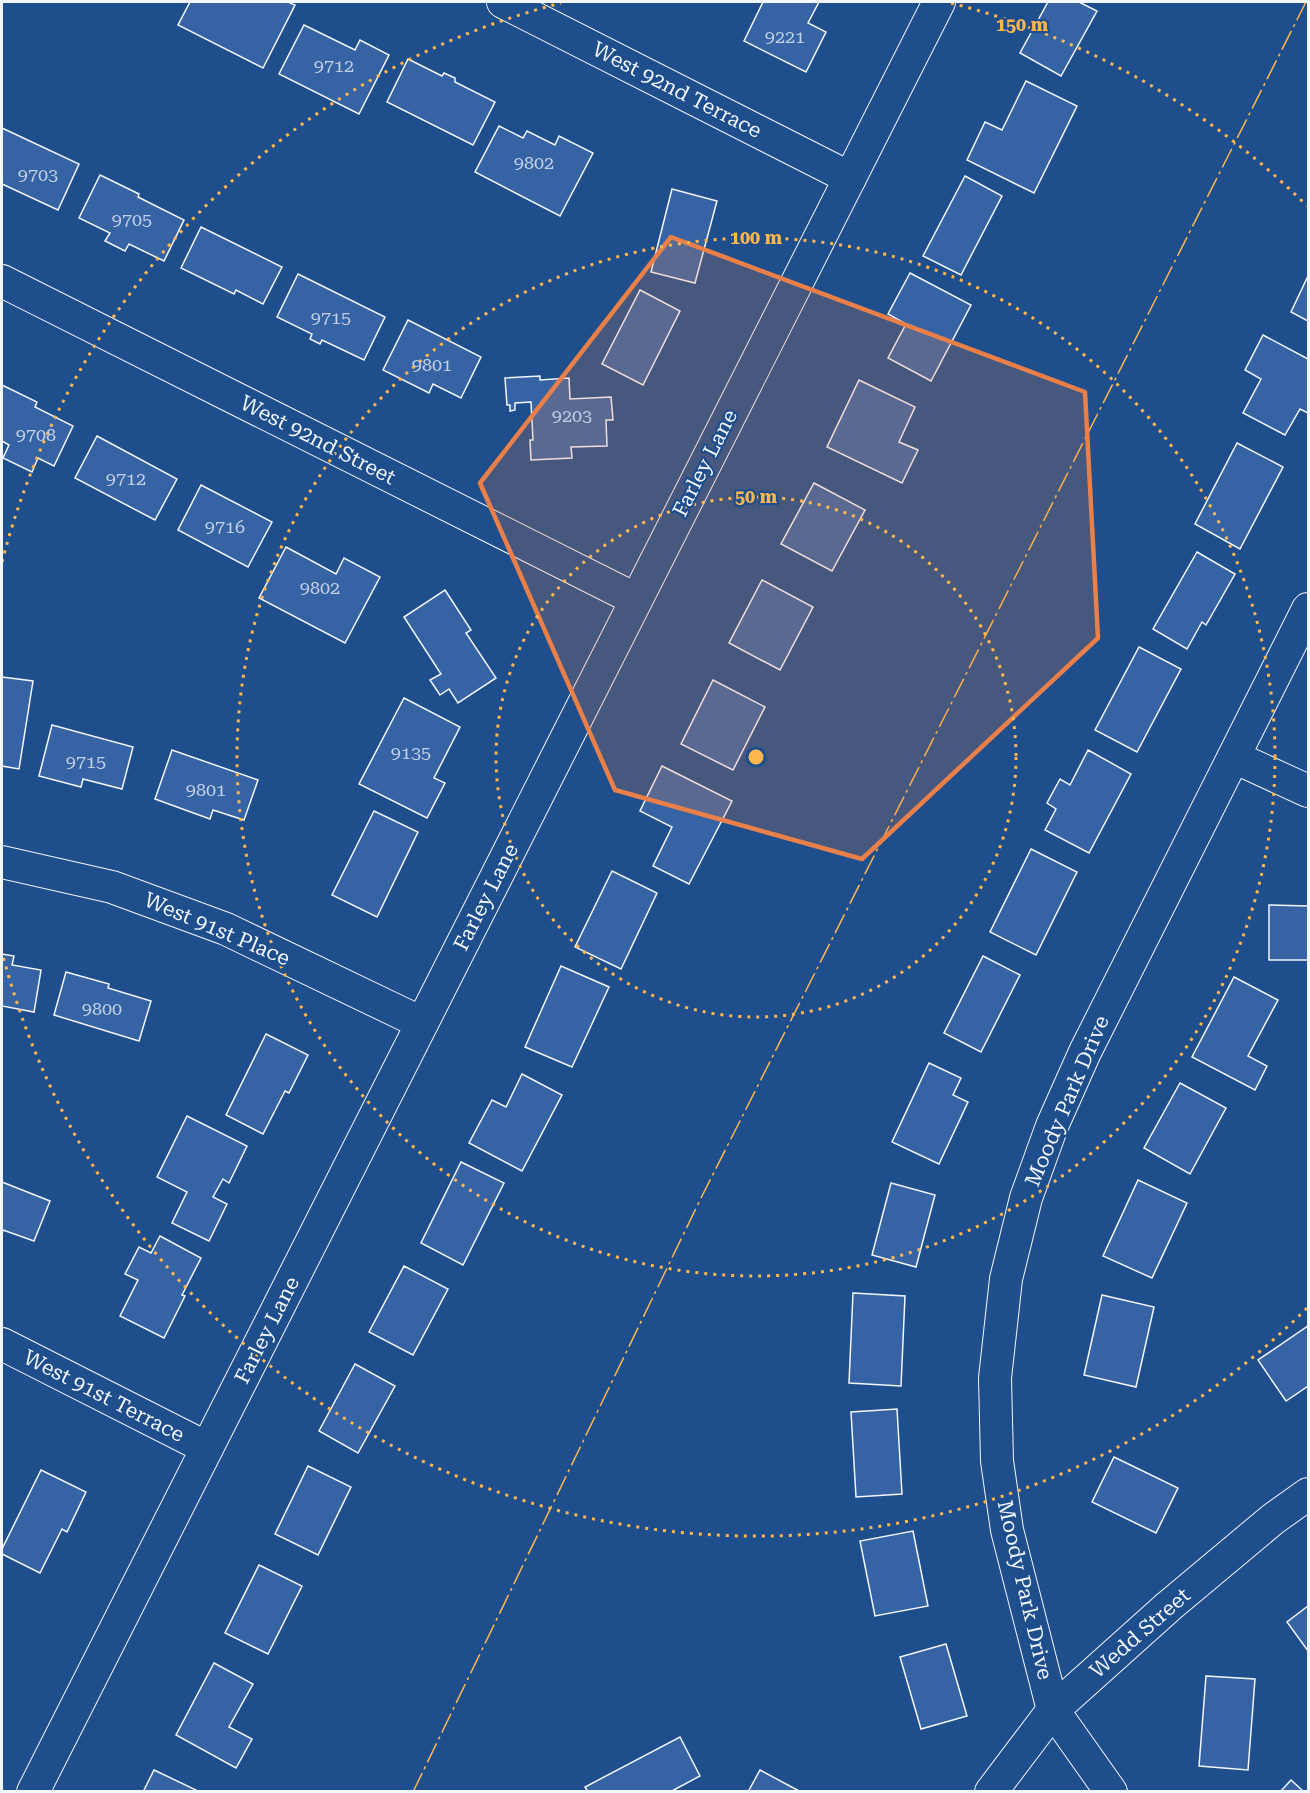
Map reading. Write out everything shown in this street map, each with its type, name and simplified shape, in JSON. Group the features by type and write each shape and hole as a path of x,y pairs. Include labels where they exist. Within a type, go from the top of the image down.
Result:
{"street":[{"name":"West 92nd Terrace","path":"503,2 850,178"},
{"name":"Farley Lane","path":"33,1791 939,2"},
{"name":"West 92nd Street","path":"2,281 635,599"},
{"name":"Moody Park Drive","path":"1111,1791 1053,1710 1007,1530 997,1461 995,1378 1006,1279 1026,1198 1052,1126 1085,1052 1308,609"},
{"path":"1234,757 1308,791"},
{"name":"West 91st Place","path":"2,862 112,887 226,929 422,1023"},
{"name":"West 91st Terrace","path":"2,1344 207,1448"},
{"name":"Wedd Street","path":"991,1791 1053,1710 1186,1592 1273,1519 1308,1494"}],"highlighted area":[{"path":"671,237 1085,392 1098,638 862,859 615,790 480,483"}],"building":[{"path":"190,2 288,2 295,5 263,68 178,25"},
{"path":"763,2 819,2 808,23 826,32 806,72 744,41"},
{"path":"1048,2 1079,2 1097,11 1061,76 1020,53"},
{"path":"304,25 355,50 360,40 389,55 359,114 279,74"},
{"path":"408,59 442,76 444,73 455,78 455,82 495,102 473,145 387,102"},
{"path":"1026,81 1077,106 1034,193 967,160 985,122 1002,130"},
{"path":"499,126 523,138 527,131 555,145 559,136 593,153 560,216 475,172"},
{"path":"2,128 79,164 58,210 2,184"},
{"path":"100,175 184,220 164,261 129,244 125,251 105,241 110,233 79,218"},
{"path":"965,176 1002,196 961,275 923,256"},
{"path":"672,189 717,201 695,283 651,272"},
{"path":"201,227 282,267 263,304 236,290 234,294 181,268"},
{"path":"910,273 971,305 931,381 888,358 906,324 888,314"},
{"path":"298,274 385,317 364,360 322,340 320,344 310,339 312,334 277,317"},
{"path":"1308,276 1308,321 1291,312"},
{"path":"640,290 680,311 643,385 602,364"},
{"path":"408,320 481,357 461,398 433,384 429,393 383,370"},
{"path":"1263,335 1308,359 1308,413 1300,409 1285,435 1243,413 1261,379 1245,370"},
{"path":"540,376 540,380 569,378 570,399 611,397 613,420 606,420 607,446 571,447 572,458 531,460 530,440 533,440 531,402 515,403 515,410 510,411 510,405 507,405 505,378"},
{"path":"859,380 915,407 899,442 918,450 902,483 827,447"},
{"path":"2,385 37,402 35,407 73,426 54,466 38,458 32,472 3,458 9,445 2,441"},
{"path":"97,436 177,479 155,520 75,478"},
{"path":"1237,443 1283,467 1240,549 1195,524"},
{"path":"814,483 865,510 832,571 781,544"},
{"path":"201,485 272,522 248,567 178,530"},
{"path":"286,547 336,574 344,558 380,577 345,643 259,598"},
{"path":"1197,552 1235,574 1206,625 1202,622 1187,649 1153,629"},
{"path":"762,580 813,607 780,670 729,643"},
{"path":"445,590 471,630 466,633 496,678 458,703 449,689 440,695 430,680 441,674 404,617"},
{"path":"1139,647 1181,669 1137,752 1095,730"},
{"path":"2,677 33,681 19,769 2,766"},
{"path":"713,680 765,707 733,770 681,744"},
{"path":"404,698 460,727 434,778 445,783 427,818 359,784"},
{"path":"52,725 133,747 122,789 83,779 81,787 39,776"},
{"path":"172,750 258,780 244,820 213,810 210,819 155,799"},
{"path":"1088,750 1131,774 1089,853 1045,830 1056,809 1047,803 1060,779 1070,785"},
{"path":"662,766 732,801 689,884 653,866 672,827 640,811"},
{"path":"374,811 418,832 377,917 332,895"},
{"path":"1031,849 1077,872 1036,955 990,932"},
{"path":"612,871 657,893 621,969 575,947"},
{"path":"1269,905 1308,906 1308,960 1269,960"},
{"path":"2,954 14,956 12,965 41,970 34,1012 2,1006"},
{"path":"983,956 1020,975 981,1052 944,1033"},
{"path":"561,966 609,987 572,1067 525,1047"},
{"path":"66,972 109,984 108,988 151,1001 139,1041 54,1015"},
{"path":"1234,977 1278,1000 1248,1056 1267,1066 1255,1090 1192,1057"},
{"path":"266,1034 308,1055 289,1093 285,1091 263,1134 226,1115"},
{"path":"929,1063 961,1078 953,1095 968,1102 939,1164 892,1142"},
{"path":"522,1074 562,1095 522,1171 469,1143 492,1100 506,1107"},
{"path":"1180,1083 1226,1108 1190,1174 1144,1148"},
{"path":"187,1116 247,1146 229,1183 223,1179 213,1197 227,1204 209,1241 172,1223 187,1192 157,1177"},
{"path":"461,1162 504,1183 463,1265 421,1243"},
{"path":"1138,1180 1187,1203 1152,1278 1103,1256"},
{"path":"2,1182 50,1201 34,1241 3,1230 2,1234"},
{"path":"891,1183 935,1195 916,1267 872,1255"},
{"path":"160,1236 201,1258 164,1338 120,1316 138,1280 125,1274 139,1247 151,1253"},
{"path":"404,1266 448,1289 413,1355 369,1332"},
{"path":"853,1293 905,1296 901,1386 849,1383"},
{"path":"1102,1295 1154,1307 1136,1387 1084,1375"},
{"path":"1308,1326 1308,1386 1286,1401 1258,1360"},
{"path":"355,1364 395,1386 358,1453 319,1431"},
{"path":"897,1409 902,1494 856,1497 851,1412"},
{"path":"1114,1457 1178,1488 1156,1533 1092,1502"},
{"path":"308,1466 351,1487 318,1555 275,1534"},
{"path":"41,1470 86,1492 67,1532 62,1529 40,1573 2,1554 2,1549"},
{"path":"913,1531 928,1606 875,1616 860,1541"},
{"path":"259,1565 302,1586 268,1654 225,1633"},
{"path":"1308,1606 1308,1651 1287,1622"},
{"path":"946,1644 967,1716 921,1729 900,1657"},
{"path":"214,1663 253,1684 229,1727 252,1739 236,1768 176,1735"},
{"path":"1206,1676 1255,1679 1248,1770 1199,1766"},
{"path":"680,1737 700,1776 670,1792 588,1792 585,1787"},
{"path":"154,1770 196,1790 195,1792 143,1792"},
{"path":"760,1770 801,1792 748,1792"},
{"path":"1291,1780 1304,1792 1280,1792"}],"power":[{"path":"413,1792 701,1198 1306,2"}]}
